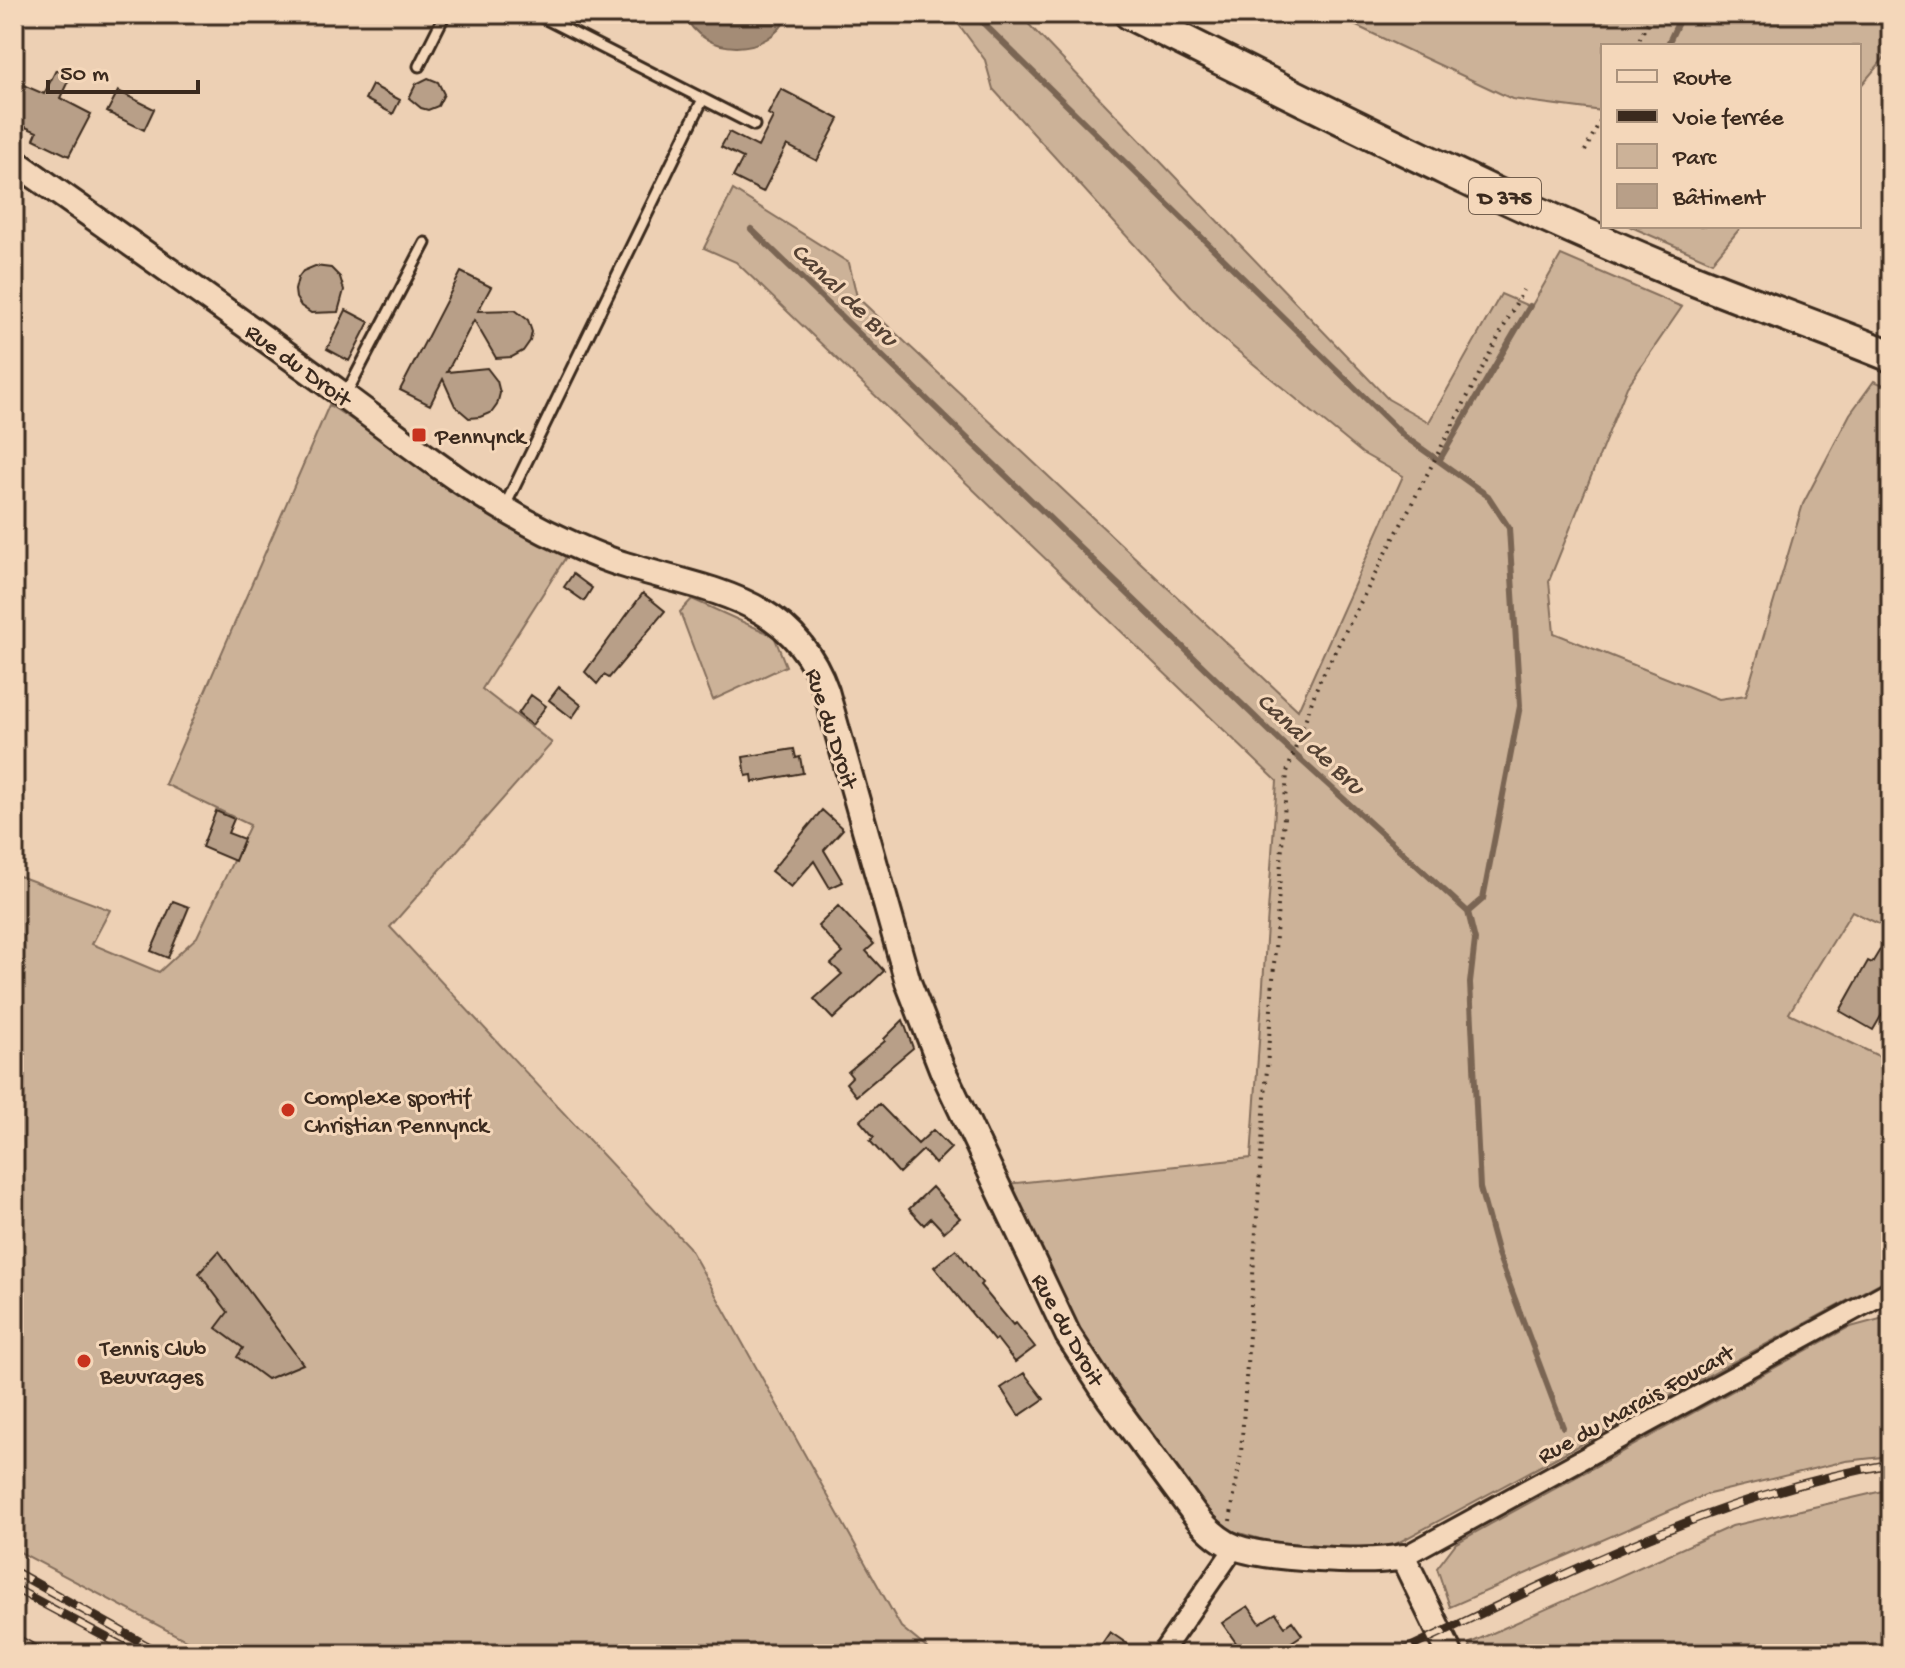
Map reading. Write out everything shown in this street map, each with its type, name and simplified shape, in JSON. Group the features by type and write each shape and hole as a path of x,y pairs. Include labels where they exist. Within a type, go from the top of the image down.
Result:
{"main road":[{"name":"D 375","path":"1130,14 1555,220 1677,273 1891,356"}],"street":[{"name":"Rue du Droit","path":"14,161 345,396 449,474 504,509 607,559 715,590 750,604 782,625 806,650 826,691 918,1010 1019,1236 1060,1321 1096,1380 1196,1516 1231,1545"},
{"name":"Rue du Marais Foucart","path":"1403,1557 1891,1290"},
{"path":"1161,1654 1231,1545 1259,1553 1368,1561 1403,1557 1450,1654"}],"lane":[{"path":"419,66 445,14"},
{"path":"536,14 754,125"},
{"path":"504,509 703,99"},
{"path":"345,396 425,243"}],"path":[{"path":"1637,44 1652,14"},
{"path":"1585,151 1601,119"},
{"path":"1231,1545 1241,1453 1284,797 1290,761 1318,684 1523,290"}],"green space":[{"path":"951,14 1019,14 1388,399 1429,422 1501,294 1531,307 1561,255 1682,307 1627,387 1549,581 1554,633 1719,699 1746,695 1803,504 1850,414 1874,381 1891,388 1891,930 1852,911 1789,1013 1891,1062 1891,1277 1394,1545 1361,1549 1281,1545 1222,1528 1194,1499 1101,1372 1006,1184 1251,1158 1277,781 736,262 704,248 733,190 849,263 857,297 1298,710 1403,476 1362,453 1211,329 993,89 985,60"},
{"path":"1331,14 1891,14 1891,50 1861,86 1861,44 1601,44 1601,111 1512,99"},
{"path":"1634,228 1740,228 1712,262"},
{"name":"Complexe sportif Christian Pennynck","path":"329,405 566,557 482,689 552,743 390,927 689,1247 901,1627 934,1654 212,1654 14,1549 14,874 110,910 92,944 159,972 197,937 250,825 165,784"},
{"path":"692,599 774,636 786,666 713,700 680,612"},
{"path":"1891,1316 1891,1456 1846,1461 1705,1495 1450,1607 1437,1568 1456,1543 1847,1328"},
{"path":"1891,1489 1891,1654 1474,1654 1468,1644 1732,1526"}],"shaded area":[{"path":"684,14 789,14 780,28 767,39 736,47 706,39 693,28"}],"building":[{"path":"56,70 70,77 60,98 91,114 69,156 34,139 37,132 14,122 14,81 44,94"},
{"path":"428,78 438,82 444,94 438,106 428,110 409,98 416,84"},
{"path":"372,85 400,100 393,114 365,99"},
{"path":"781,89 839,119 817,161 787,145 763,192 733,177 743,158 721,147 729,132 758,147 773,117 768,114"},
{"path":"118,91 154,109 144,130 107,112"},
{"path":"315,266 331,268 340,277 344,290 338,312 311,313 296,298 298,278 303,271"},
{"path":"461,272 491,287 478,311 515,310 528,320 532,332 523,351 512,357 496,358 474,320 447,372 487,368 497,381 500,393 497,405 492,412 480,417 469,418 455,406 443,379 430,405 400,390"},
{"path":"346,310 369,322 349,361 327,349"},
{"path":"573,574 592,588 584,601 564,587"},
{"path":"643,593 665,611 609,678 604,675 597,684 585,672"},
{"path":"559,687 581,705 572,718 549,700"},
{"path":"531,695 546,706 532,725 518,714"},
{"path":"794,749 796,758 800,757 803,773 753,782 752,775 746,776 743,757"},
{"path":"822,810 843,829 824,850 843,882 830,888 814,861 791,887 771,871"},
{"path":"216,811 234,819 228,833 244,839 235,861 202,847"},
{"path":"173,901 189,907 168,958 151,951"},
{"path":"838,906 874,944 866,951 884,971 833,1019 814,999 842,974 831,964 843,953 818,926"},
{"path":"1881,948 1891,954 1891,999 1873,1030 1840,1011 1868,961 1872,963"},
{"path":"903,1020 913,1048 856,1096 846,1083 852,1077 848,1072 885,1041"},
{"path":"879,1104 918,1144 933,1130 951,1148 935,1164 923,1150 899,1173 870,1141 874,1137 860,1121"},
{"path":"932,1187 960,1218 944,1232 931,1218 924,1225 909,1209"},
{"path":"956,1249 982,1283 980,1285 1035,1347 1015,1362 934,1267"},
{"path":"219,1251 303,1364 267,1379 237,1357 243,1348 216,1328 228,1312 199,1273"},
{"path":"1024,1373 1044,1399 1019,1416 1001,1388"},
{"path":"1248,1606 1260,1623 1276,1613 1285,1626 1292,1621 1302,1635 1274,1654 1244,1654 1222,1623"},
{"path":"1110,1632 1142,1654 1095,1654"}],"waterway":[{"path":"974,14 1404,436 1488,496 1509,528 1520,706 1483,899 1468,912"},
{"path":"1668,44 1682,14"},
{"name":"Canal de Bru","path":"751,229 1280,741 1468,912 1475,940 1470,983 1480,1188 1498,1254 1563,1427"},
{"path":"1439,461 1530,306"}],"railway":[{"path":"1396,1654 1577,1569 1699,1518 1762,1496 1891,1464"},
{"path":"14,1571 162,1654"},
{"path":"14,1588 137,1654"},
{"path":"14,1637 44,1654"}],"place":[{"name":"Pennynck","path":"419,435"},
{"name":"Complexe sportif Christian Pennynck","path":"288,1110"},
{"name":"Tennis Club Beuvrages","path":"84,1361"}]}
